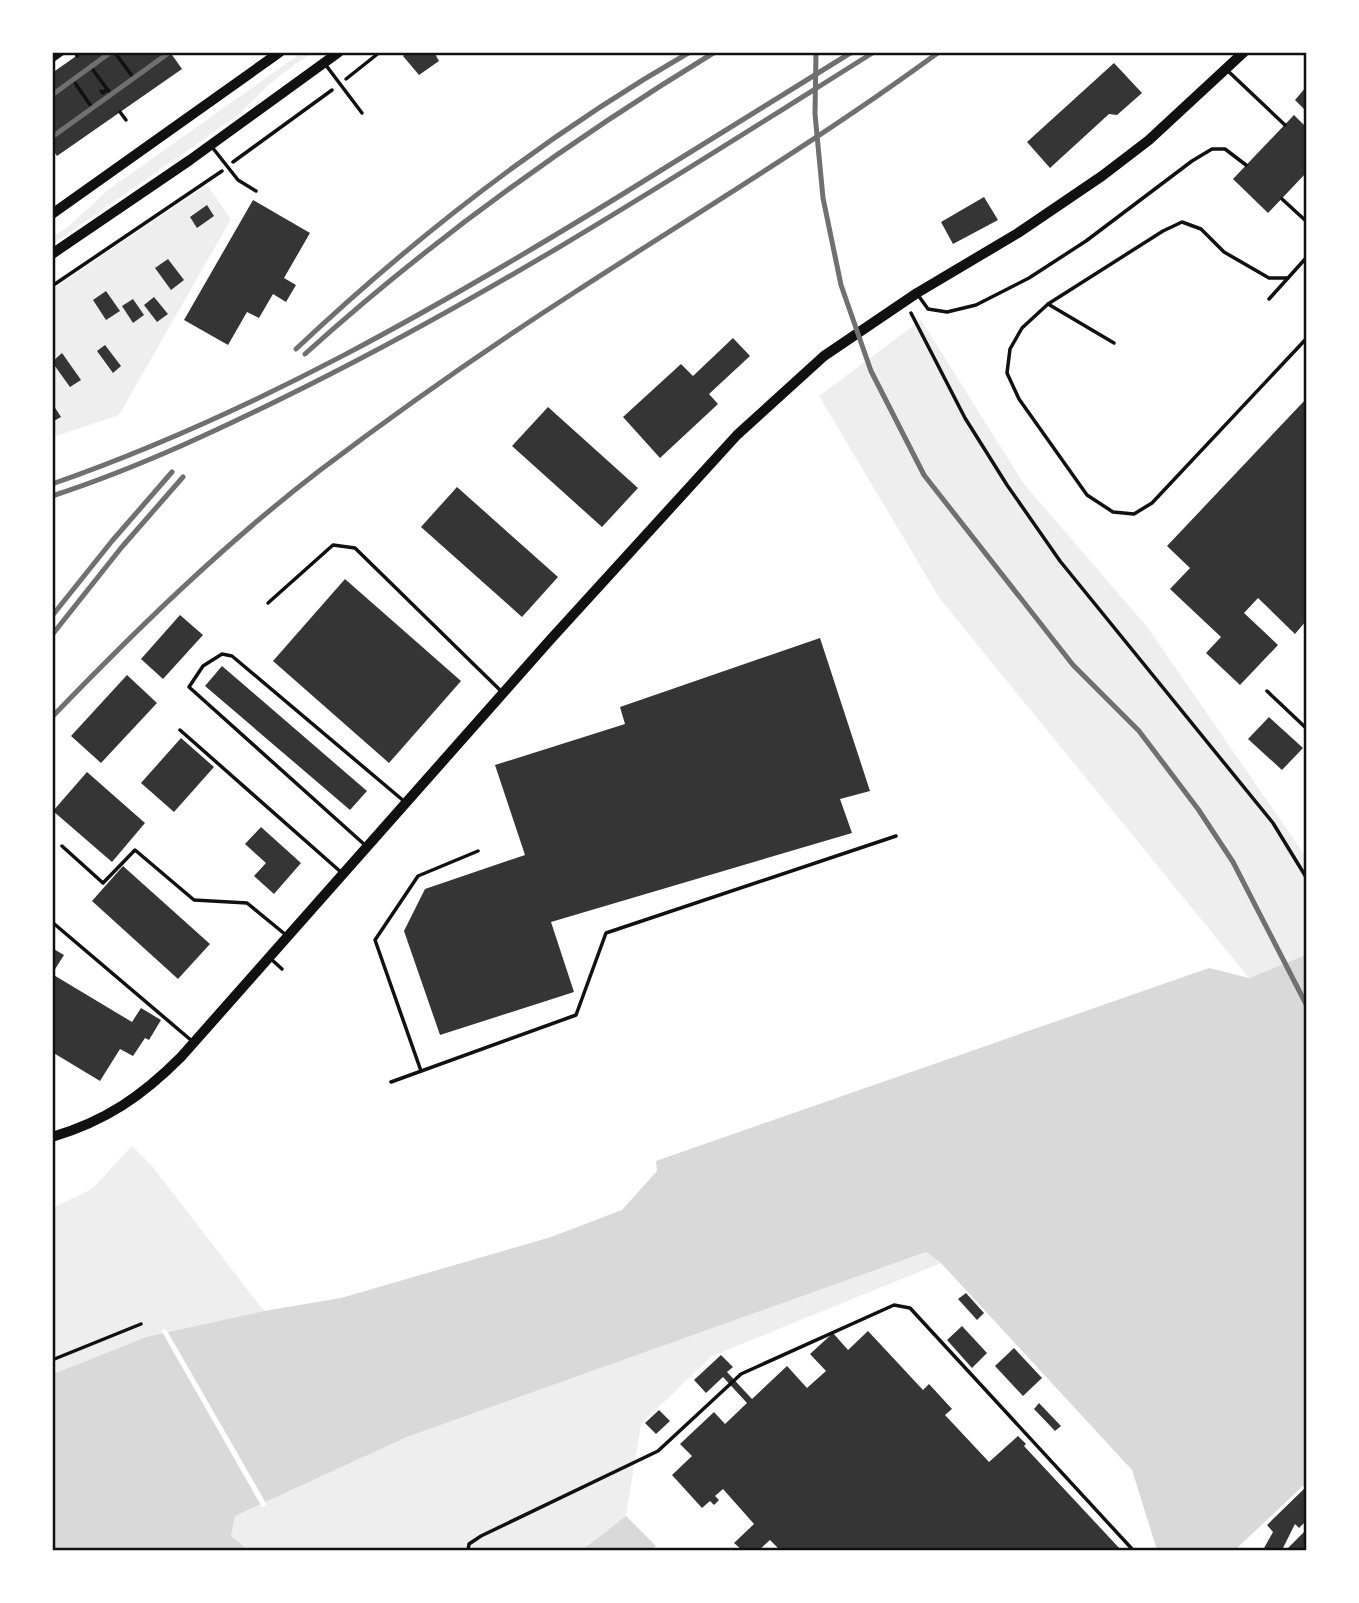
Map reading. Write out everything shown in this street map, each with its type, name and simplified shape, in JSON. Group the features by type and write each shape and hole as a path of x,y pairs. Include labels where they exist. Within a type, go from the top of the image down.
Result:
{"main road":[{"path":"52,214 280,52"},
{"path":"52,254 211,145 338,52"}],"street":[{"path":"52,59 62,52"},
{"path":"52,1137 74,1130 131,1102 157,1081 737,435 824,356 917,293 1018,233 1102,176 1149,140 1244,52"}],"lane":[{"path":"324,63 362,113"},
{"path":"1227,70 1285,125"},
{"path":"211,145 238,180 256,191"},
{"path":"917,293 928,309 947,312 976,305 1029,278 1086,241 1192,161 1212,149 1225,149 1246,165"},
{"path":"1282,198 1307,222"},
{"path":"1288,278 1269,278 1224,252 1201,229 1182,222 1163,231 1048,304 1023,328 1010,349 1007,373 1019,399 1087,495 1113,512 1133,514 1153,503 1307,339"},
{"path":"1269,299 1307,258"},
{"path":"1048,304 1114,343"},
{"path":"268,603 333,545 355,548 504,693"},
{"path":"368,847 190,687 203,666 222,654 232,656 406,803"},
{"path":"1267,691 1307,728"},
{"path":"180,730 343,874"},
{"path":"391,1082 576,1015 606,933 896,836"},
{"path":"62,846 103,883 135,850 194,900 247,903 287,937"},
{"path":"421,1071 374,940 418,876 478,851"},
{"path":"52,922 194,1042"},
{"path":"269,957 282,969"},
{"path":"468,1550 469,1544 481,1536 659,1451 741,1374 894,1305 910,1308 1133,1550"}],"path":[{"path":"52,286 228,167 380,52"},
{"path":"116,54 132,76"},
{"path":"93,70 109,91 101,91"},
{"path":"75,83 86,94 91,106"},
{"path":"120,112 126,120"},
{"path":"904,302 965,418 1060,561 1273,823 1307,877"},
{"path":"52,1360 141,1324"}],"shaded area":[{"path":"301,53 308,55 269,84 237,116 53,244 53,237 108,190"},
{"path":"207,185 231,219 119,415 53,437 53,289"},
{"path":"921,320 1024,484 1148,628 1306,857 1306,955 1249,978 940,599 819,396"},
{"path":"1306,955 1306,1483 1235,1550 1157,1550 1132,1470 941,1263 926,1252 407,1437 235,1516 231,1536 248,1550 53,1550 53,1374 146,1337 264,1311 341,1298 551,1237 622,1210 657,1171 656,1161 1209,968 1249,978"},
{"path":"132,1146 152,1166 264,1311 146,1337 53,1374 52,1208 92,1189"},
{"path":"926,1252 941,1263 712,1356 641,1424 626,1516 582,1550 248,1550 231,1536 235,1516 407,1437"},
{"path":"626,1516 656,1546 651,1550 582,1550"}],"pier":[{"path":"166,1329 267,1505 262,1507 161,1330"}],"building":[{"path":"82,52 170,52 182,69 57,156 52,149 52,73"},
{"path":"407,52 434,52 439,61 419,75 403,56"},
{"path":"1114,63 1142,93 1117,115 1109,114 1050,168 1027,142"},
{"path":"1306,87 1306,111 1295,100"},
{"path":"1294,115 1306,127 1306,173 1268,213 1233,179"},
{"path":"984,197 998,220 953,244 941,222"},
{"path":"253,200 310,233 284,278 296,285 286,302 273,294 259,318 247,312 228,345 184,320"},
{"path":"207,205 214,216 197,228 190,217"},
{"path":"168,259 184,280 171,290 155,268"},
{"path":"106,291 120,311 106,320 93,300"},
{"path":"154,297 168,314 157,322 144,305"},
{"path":"133,299 144,315 133,323 122,306"},
{"path":"733,338 750,356 709,394 718,404 660,458 623,417 681,364 693,376"},
{"path":"105,345 121,366 113,373 97,351"},
{"path":"62,353 81,380 70,387 52,362"},
{"path":"1306,399 1306,621 1295,634 1258,598 1244,613 1278,645 1240,685 1206,653 1221,637 1170,589 1190,568 1167,546"},
{"path":"52,403 61,417 52,422"},
{"path":"548,407 638,488 602,527 512,446"},
{"path":"457,487 558,577 522,617 421,527"},
{"path":"345,579 461,681 389,763 273,661"},
{"path":"180,615 203,635 163,679 141,659"},
{"path":"820,638 870,791 840,799 852,833 551,922 574,992 440,1035 404,931 425,889 525,855 495,765 625,724 620,707"},
{"path":"222,666 367,791 350,810 205,686"},
{"path":"127,675 157,703 101,763 71,736"},
{"path":"1269,717 1303,748 1282,770 1248,739"},
{"path":"181,738 214,767 174,812 141,783"},
{"path":"87,772 145,823 112,862 53,811"},
{"path":"261,827 301,863 274,894 254,876 266,863 245,844"},
{"path":"123,866 210,944 178,979 92,901"},
{"path":"52,948 64,955 52,974"},
{"path":"52,974 132,1022 141,1008 161,1020 149,1040 145,1038 133,1056 120,1049 100,1081 52,1052"},
{"path":"966,1293 984,1313 977,1320 958,1299"},
{"path":"962,1326 987,1353 972,1368 947,1340"},
{"path":"868,1331 923,1390 929,1384 952,1409 945,1415 989,1462 1018,1436 1026,1444 1024,1446 1121,1550 780,1550 770,1540 759,1550 742,1550 734,1543 754,1524 723,1489 715,1496 719,1500 714,1505 710,1501 702,1508 672,1475 692,1456 680,1444 714,1412 725,1424 747,1403 723,1377 706,1393 694,1380 721,1355 733,1367 727,1372 752,1399 787,1366 807,1388 826,1371 810,1354 833,1333 848,1350"},
{"path":"1014,1348 1042,1378 1023,1396 995,1366"},
{"path":"1039,1403 1061,1426 1055,1431 1034,1409"},
{"path":"659,1410 670,1421 656,1434 645,1423"},
{"path":"1306,1487 1306,1521 1299,1528 1295,1524 1282,1550 1263,1550 1273,1532 1267,1525"},
{"path":"1306,1530 1306,1550 1286,1550"}],"railway":[{"path":"52,95 111,52"},
{"path":"52,137 170,52"},
{"path":"296,349 341,307 484,189 585,117 690,52"},
{"path":"305,354 402,271 503,193 607,121 715,52"},
{"path":"816,52 815,114 823,198 841,285 871,371 924,475 1073,665 1139,731 1198,809 1233,862 1306,1004"},
{"path":"52,484 200,425 342,356 550,238 852,52"},
{"path":"52,496 183,445 382,347 596,225 874,52"},
{"path":"52,717 214,558 319,471 510,335 805,145 939,52"},
{"path":"52,616 172,472"},
{"path":"52,635 121,548 183,477"}]}
